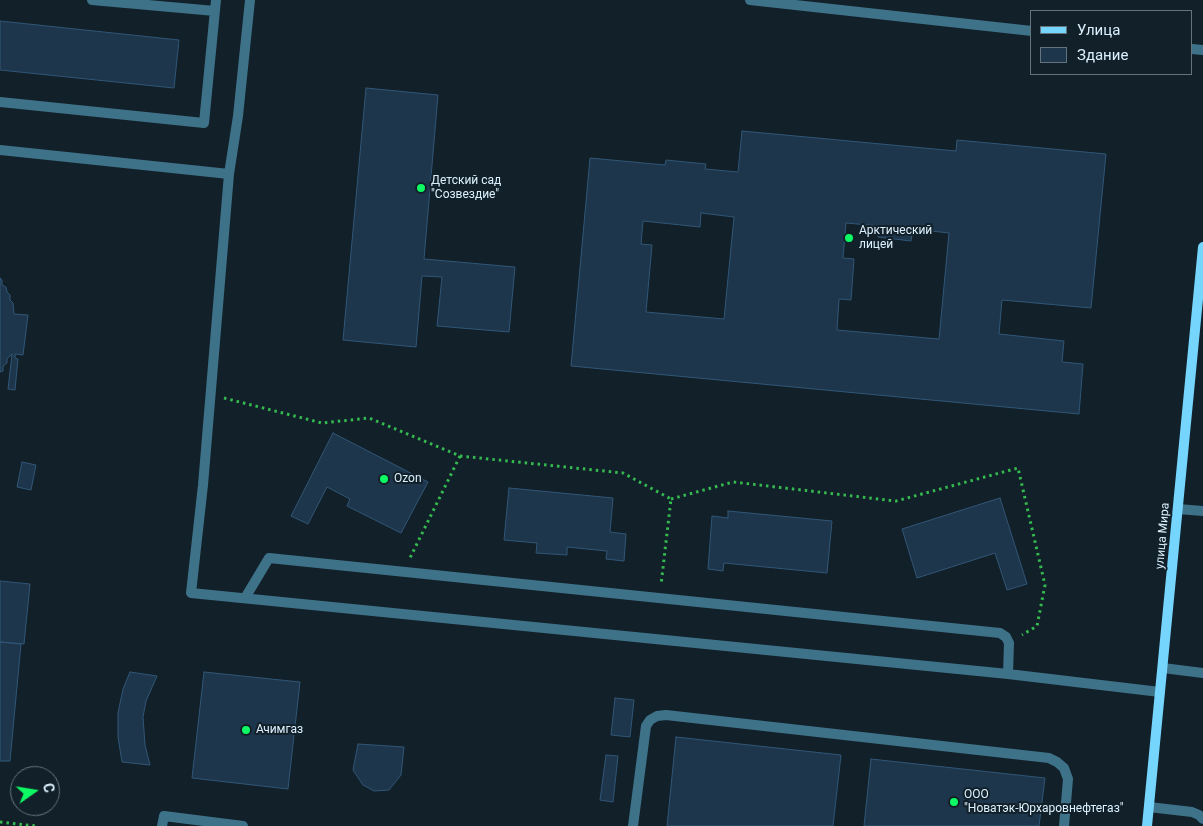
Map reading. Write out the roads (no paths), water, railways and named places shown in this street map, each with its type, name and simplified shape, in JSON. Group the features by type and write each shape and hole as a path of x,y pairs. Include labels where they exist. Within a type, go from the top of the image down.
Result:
{"main road":[{"name":"улица Мира","path":"1147,826 1202,274 1203,247"}],"lane":[{"path":"0,102 204,123 216,5 92,0"},
{"path":"250,0 238,116 229,174 203,485 191,593 1008,674 1160,692"},
{"path":"750,0 1030,31"},
{"path":"0,150 229,174"},
{"path":"1178,509 1203,511"},
{"path":"245,598 269,558 1000,633 1006,636 1009,643 1008,674"},
{"path":"1163,668 1203,673"},
{"path":"634,826 646,726 650,720 657,716 666,715 1049,758 1064,768 1068,779 1064,826"},
{"path":"1149,807 1192,812 1203,819"},
{"path":"162,826 164,816 243,826"}],"place":[{"name":"Детский сад \"Созвездие\"","path":"421,188"},
{"name":"Арктический лицей","path":"849,238"},
{"name":"Ozon","path":"384,479"},
{"name":"Ачимгаз","path":"246,730"},
{"name":"ООО \"Новатэк-Юрхаровнефтегаз\"","path":"954,802"}]}
